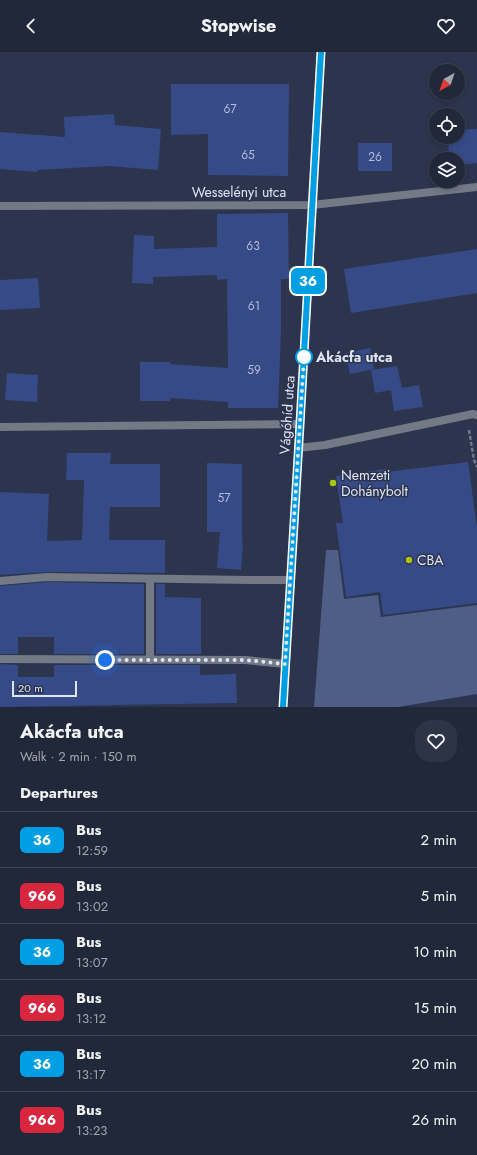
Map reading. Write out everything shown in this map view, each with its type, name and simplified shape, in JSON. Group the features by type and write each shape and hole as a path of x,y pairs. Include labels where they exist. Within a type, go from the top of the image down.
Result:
{"street":[{"name":"Vágóhíd utca","path":"283,707 321,52"},
{"name":"Wesselényi utca","path":"0,206 312,205 477,187"},
{"path":"298,448 325,445 473,414"},
{"path":"0,428 300,424"},
{"path":"0,581 47,577 290,580"},
{"path":"150,579 150,660"},
{"path":"0,659 245,660 285,664"}],"path":[{"path":"473,414 474,460 477,467"}],"shaded area":[{"path":"326,550 338,550 344,599 378,595 381,617 477,605 477,694 398,707 314,707"}],"building":[{"path":"171,84 289,84 288,176 208,175 208,134 171,135"},
{"path":"114,114 115,125 161,129 158,170 108,166 37,170 37,172 0,169 0,132 65,137 64,117"},
{"path":"477,129 477,163 465,164 465,152 449,152 448,144 465,144 465,130"},
{"path":"358,143 392,143 392,171 358,171"},
{"path":"288,213 289,279 281,279 281,332 278,408 228,408 228,402 170,398 170,401 140,401 140,362 170,362 170,364 228,368 227,279 217,280 217,275 153,277 153,284 132,283 134,235 154,236 154,249 217,247 217,214"},
{"path":"477,249 477,293 351,313 344,269"},
{"path":"38,278 40,308 0,310 0,280"},
{"path":"370,348 374,369 350,374 345,353"},
{"path":"397,366 402,388 419,385 423,407 394,411 391,390 375,393 371,370"},
{"path":"7,373 38,375 37,402 5,400"},
{"path":"67,453 111,453 110,464 160,464 160,507 110,507 109,540 165,540 165,573 47,572 0,575 0,492 49,494 47,541 82,540 84,480 66,480"},
{"name":"CBA","path":"468,462 477,528 477,603 383,615 380,592 346,597 336,523 343,523 336,476 386,469 386,472"},
{"path":"207,463 242,464 243,543 241,570 217,568 220,532 207,532"},
{"path":"47,582 144,584 144,654 54,654 54,637 18,637 18,654 0,654 0,586"},
{"path":"156,584 165,584 165,597 201,598 201,654 156,654"},
{"path":"0,664 18,665 18,677 54,677 54,665 200,665 200,675 236,674 237,703 0,707"}],"bus line":[{"name":"36","path":"283,707 321,52"}],"place":[{"name":"Akácfa utca","path":"304,357"},
{"name":"Nemzeti Dohánybolt","path":"333,483"},
{"name":"CBA","path":"409,560"}],"route":[{"path":"105,660 245,660 285,664 304,357"}]}
